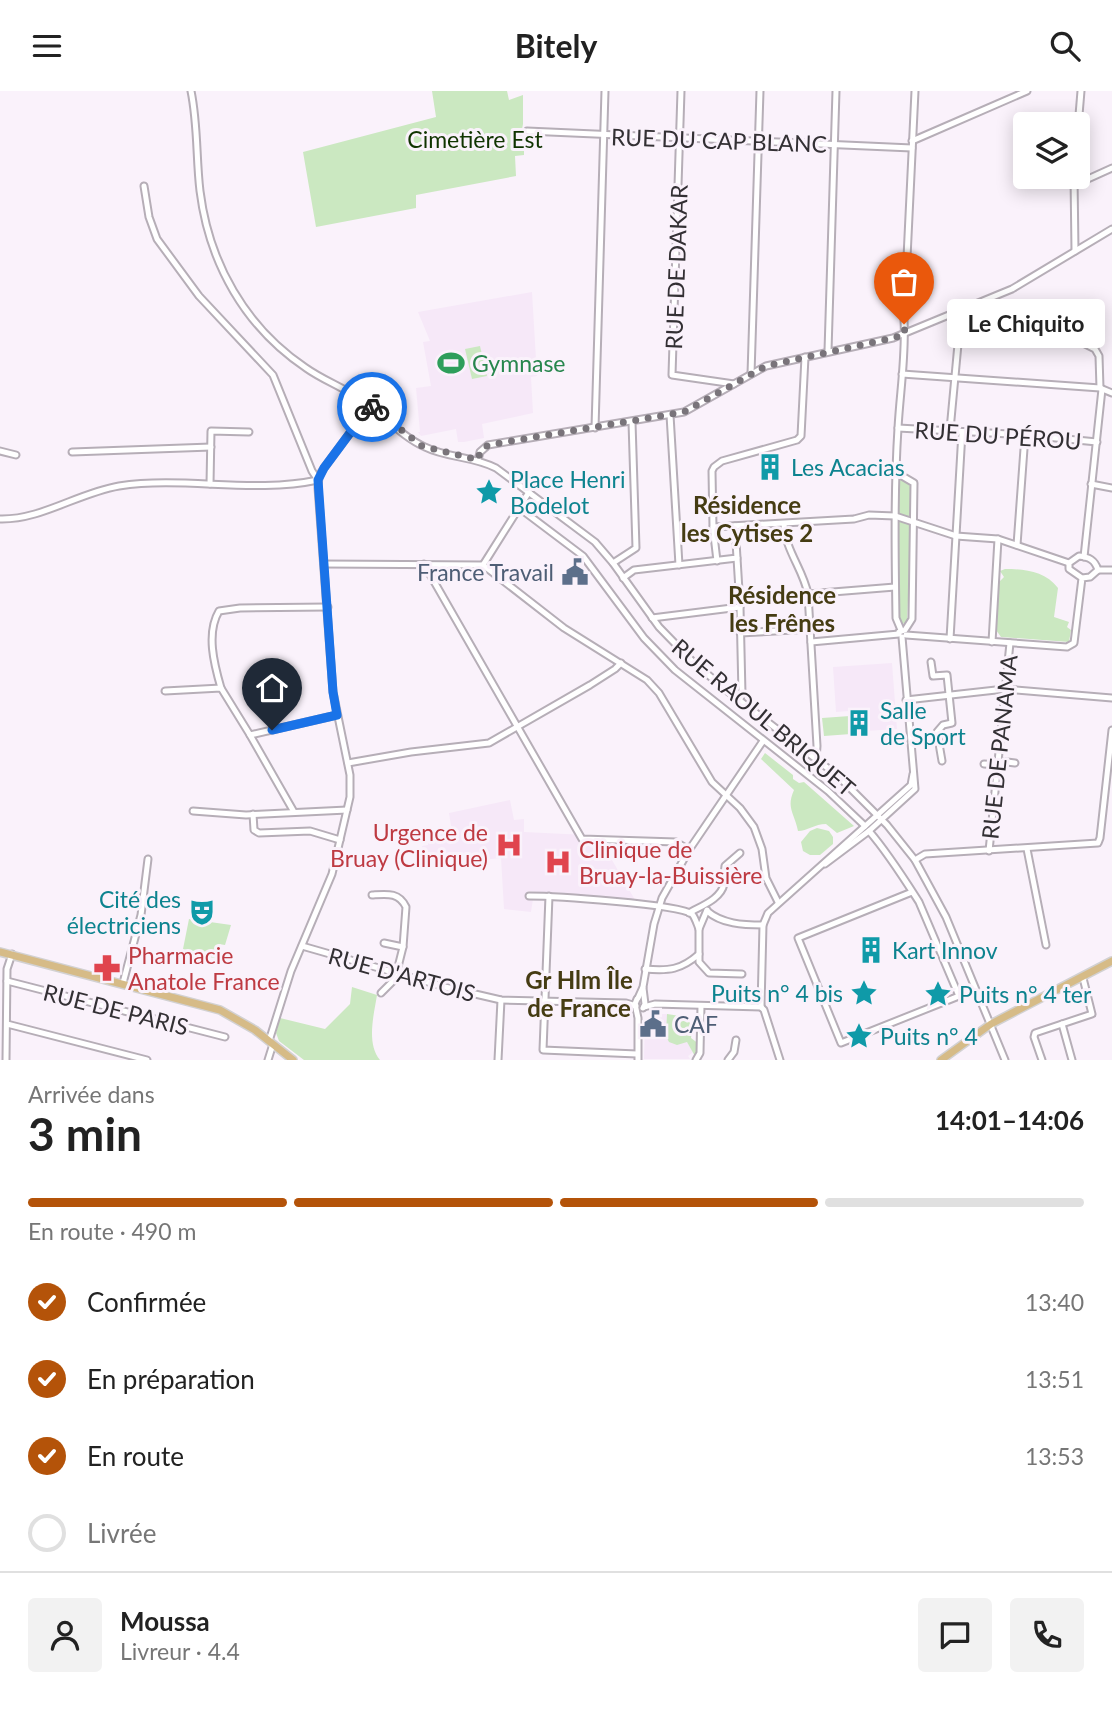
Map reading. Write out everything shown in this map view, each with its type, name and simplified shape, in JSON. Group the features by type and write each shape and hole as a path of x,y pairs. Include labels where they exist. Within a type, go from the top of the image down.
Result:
{"main road":[{"path":"0,952 220,1010 238,1019 293,1060"},
{"path":"941,1060 991,1024 1112,961"}],"street":[{"name":"RUE RAOUL BRIQUET","path":"191,91 198,137 203,212 211,243 229,284 267,337 308,370 370,406 422,446 478,460 496,468 596,543 652,618 693,662 848,785 880,817 915,860 946,917 1005,1060"},
{"path":"595,428 605,91"},
{"path":"680,138 681,91"},
{"path":"751,374 760,91"},
{"path":"828,351 836,91"},
{"path":"780,1060 761,1007 763,925 768,913 915,789 902,633 896,618 895,516 915,91"},
{"path":"912,141 1027,91"},
{"path":"1079,112 1081,91"},
{"name":"RUE DU CAP BLANC","path":"527,131 912,148"},
{"name":"RUE DE DAKAR","path":"680,138 672,375 734,384"},
{"path":"1090,178 1112,168"},
{"path":"144,186 153,232 163,249 198,296 273,375 318,480"},
{"path":"1074,189 1075,251"},
{"path":"478,460 480,452 488,445 670,415 692,408 771,365 905,334 1012,289 1112,229"},
{"path":"950,430 961,312"},
{"path":"1037,320 1096,349 1100,356 1101,389 1097,442 1084,557"},
{"path":"717,561 713,527 712,471 722,461 797,440 801,436 805,357"},
{"path":"902,374 1101,389 1112,393"},
{"path":"268,1060 291,971 328,886 351,786 333,692 318,480 370,406"},
{"path":"670,415 679,565"},
{"path":"613,563 636,548 632,422"},
{"name":"RUE DU PÉROU","path":"898,428 1097,442"},
{"path":"209,484 211,431 249,432"},
{"path":"950,639 962,432"},
{"path":"1017,544 1025,435"},
{"path":"72,452 211,447"},
{"path":"0,451 16,455"},
{"path":"897,473 914,483 912,619 902,633"},
{"path":"0,519 18,519 117,487 209,484 265,487 318,480"},
{"path":"300,484 318,488"},
{"path":"1091,484 1112,488"},
{"path":"483,565 529,492"},
{"path":"518,507 583,556 644,638 675,670 761,744 828,791 867,828 912,892 929,922 959,996 841,1043 798,939 912,892"},
{"path":"713,527 854,520 869,515 895,516 956,536 998,539 1017,544 1069,563"},
{"path":"784,524 786,545 801,571 808,594 816,759"},
{"path":"734,526 740,607 742,694 739,701"},
{"path":"992,642 998,539"},
{"path":"1098,570 1096,563 1084,557 1072,558 1069,563 1069,569 1082,578 1090,577 1098,570 1112,570"},
{"path":"623,578 635,570 737,558"},
{"path":"324,564 483,565 564,628 653,685 712,782 740,808 754,827 766,878 778,902"},
{"path":"424,564 582,839 676,842 690,850"},
{"path":"811,642 902,633 1067,647 1074,643 1082,578"},
{"path":"808,594 895,587"},
{"path":"294,812 221,688 212,639 213,621 219,611 225,609 328,607"},
{"path":"652,618 740,607"},
{"path":"740,633 810,629"},
{"name":"RUE DE PANAMA","path":"989,851 1010,643"},
{"path":"931,662 933,676 947,675 952,723 943,725 937,732 942,761"},
{"path":"348,763 411,752 485,745 590,685 621,663"},
{"path":"164,691 221,688"},
{"path":"906,700 1005,689 1112,698"},
{"path":"250,735 337,715"},
{"path":"915,860 925,855 1098,843 1112,730"},
{"path":"548,896 543,1050 637,1057 640,1003 659,906 690,850 761,744"},
{"path":"984,764 1015,763"},
{"path":"193,811 253,814 347,810"},
{"path":"253,814 254,828 259,833 310,831 340,840"},
{"path":"1030,849 1046,946"},
{"path":"699,929 711,901 723,887 725,866 740,853"},
{"path":"123,983 141,915 148,859"},
{"path":"372,895 392,894 401,898 405,907 403,947 393,982 382,993"},
{"path":"529,896 659,906 689,913 694,916 699,929 699,962 710,974 742,974"},
{"path":"689,913 711,901"},
{"path":"707,911 720,921 733,921 740,925 763,925"},
{"path":"384,943 403,947"},
{"name":"RUE D'ARTOIS","path":"302,946 501,1000 640,1003"},
{"path":"4,1056 8,1009 7,969 12,954"},
{"path":"645,969 672,971 689,963 699,954"},
{"path":"1042,1060 1034,1034 1092,1014 1083,978"},
{"name":"RUE DE PARIS","path":"7,981 225,1037"},
{"path":"498,1060 501,1000"},
{"path":"640,1003 761,1007"},
{"path":"696,1060 700,1053 701,1006"},
{"path":"0,1009 8,1009"},
{"path":"7,1024 147,1060"},
{"path":"1062,1024 1072,1060"},
{"path":"728,1060 736,1040"}],"shaded area":[{"path":"532,292 537,376 531,377 533,413 482,424 484,438 458,442 456,429 421,436 418,432 416,388 431,386 423,342 430,341 418,312"},
{"path":"892,663 897,729 865,731 863,710 836,712 833,667"},
{"name":"Clinique de Bruay-la-Buissière","path":"510,800 514,820 524,819 524,832 607,836 608,853 635,900 527,891 526,898 533,899 531,912 504,909 501,858 424,866 422,846 428,845 428,837 452,832 449,813"},
{"path":"652,1014 667,1014 666,1032 687,1042 693,1052 688,1056 690,1059 644,1059 645,1020"}],"green space":[{"name":"Cimetière Est","path":"432,91 507,91 509,100 523,95 521,135 524,137 524,155 515,156 516,176 416,195 416,208 316,227 303,152 436,117"},
{"path":"480,346 487,376 472,379 465,349"},
{"path":"900,478 911,489 909,519 896,514 897,480"},
{"path":"899,521 911,527 907,624 899,623 897,616 896,523"},
{"path":"1005,569 1034,572 1053,582 1058,588 1054,617 1069,622 1069,642 1001,637 996,630 999,582 1004,577 1000,571"},
{"path":"850,716 851,734 824,736 822,718"},
{"path":"765,753 793,775 793,779 799,783 804,782 854,826 837,833 826,824 798,831 791,806 794,790 761,759"},
{"path":"817,828 829,831 833,844 820,855 810,855 803,851 801,842 810,831"},
{"path":"189,919 231,925 225,945 219,944 217,959 183,949"},
{"path":"352,987 377,995 372,1037 380,1060 304,1060 279,1041 276,1033 280,1018 325,1029 350,1004"},
{"path":"667,1014 683,1017 690,1023 691,1038 699,1044 696,1058 687,1042 677,1045 669,1042 664,1032"}],"way so far":[{"path":"372,407 422,446 478,460 480,452 488,445 684,412 766,366 893,338 905,334 904,324"}],"place":[{"name":"Le Chiquito","path":"904,324"},
{"name":"Gymnase","path":"451,363"},
{"name":"Les Acacias","path":"770,467"},
{"name":"Place Henri Bodelot","path":"489,492"},
{"name":"France Travail","path":"575,572"},
{"name":"Salle de Sport","path":"859,723"},
{"name":"Urgence de Bruay (Clinique)","path":"509,845"},
{"name":"Clinique de Bruay-la-Buissière","path":"558,862"},
{"name":"Cité des électriciens","path":"202,912"},
{"name":"Kart Innov","path":"871,950"},
{"name":"Pharmacie Anatole France","path":"107,968"},
{"name":"Puits n° 4 bis","path":"864,993"},
{"name":"Puits n° 4 ter","path":"938,994"},
{"name":"CAF","path":"653,1024"},
{"name":"Puits n° 4","path":"859,1036"}],"district":[{"name":"Résidence les Cytises 2","path":"747,518"},
{"name":"Résidence les Frênes","path":"782,608"},
{"name":"Gr Hlm Île de France","path":"579,993"}],"route":[{"path":"272,730 337,715 333,692 318,480 324,468 370,406 372,407"}]}
